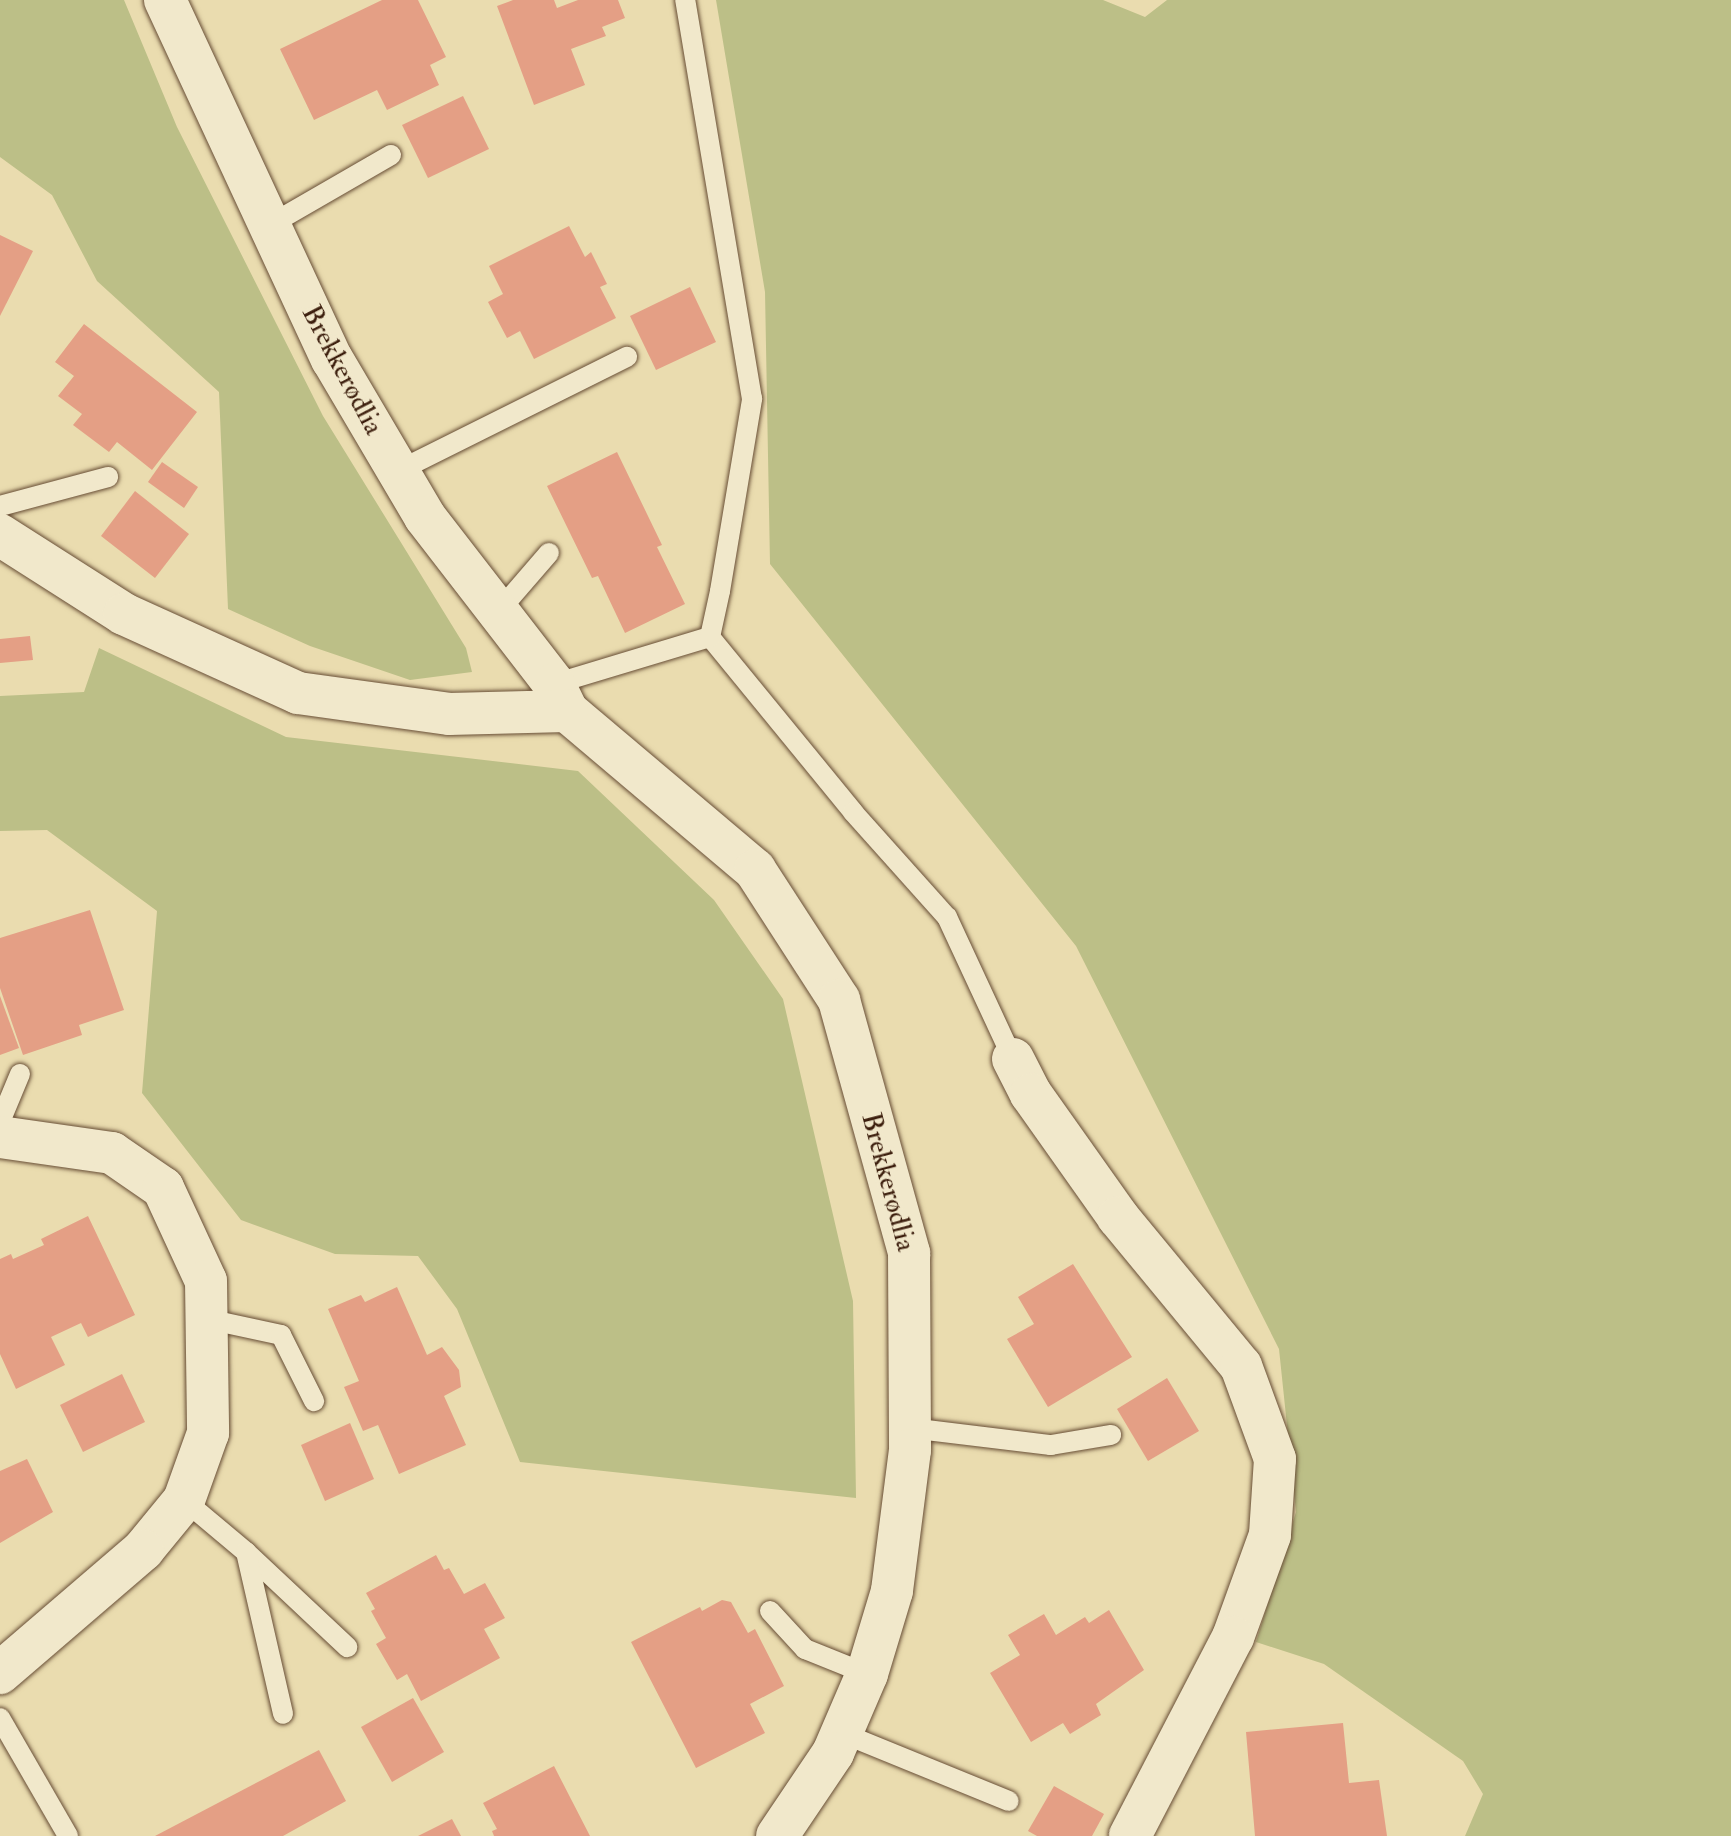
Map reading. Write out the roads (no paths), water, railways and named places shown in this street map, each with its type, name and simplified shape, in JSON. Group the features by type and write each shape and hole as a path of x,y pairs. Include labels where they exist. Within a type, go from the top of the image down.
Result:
{"street":[{"name":"Brekkerødlia","path":"165,0 332,359 425,517 561,697 755,870 839,1000 909,1253 910,1428 892,1591 867,1674 833,1753 777,1836"},
{"path":"0,535 124,614 298,693 449,714 561,697"},
{"path":"1013,1059 1031,1094 1118,1217 1241,1366 1275,1459 1270,1535 1233,1637 1130,1836"},
{"path":"0,1137 112,1153 163,1188 206,1281 208,1433 184,1500 143,1550 0,1673"}],"lane":[{"path":"685,0 752,399 710,637 853,812 947,917 1013,1059"},
{"path":"268,226 391,155"},
{"path":"398,471 627,357"},
{"path":"0,506 108,477"},
{"path":"498,612 549,553"},
{"path":"561,697 710,637"},
{"path":"0,1122 20,1074"},
{"path":"207,1319 281,1335 314,1401"},
{"path":"910,1428 1051,1445 1111,1435"},
{"path":"184,1500 246,1552 347,1647"},
{"path":"246,1552 283,1714"},
{"path":"770,1611 805,1649 867,1674"},
{"path":"0,1718 68,1836"},
{"path":"842,1733 1009,1801"}]}
